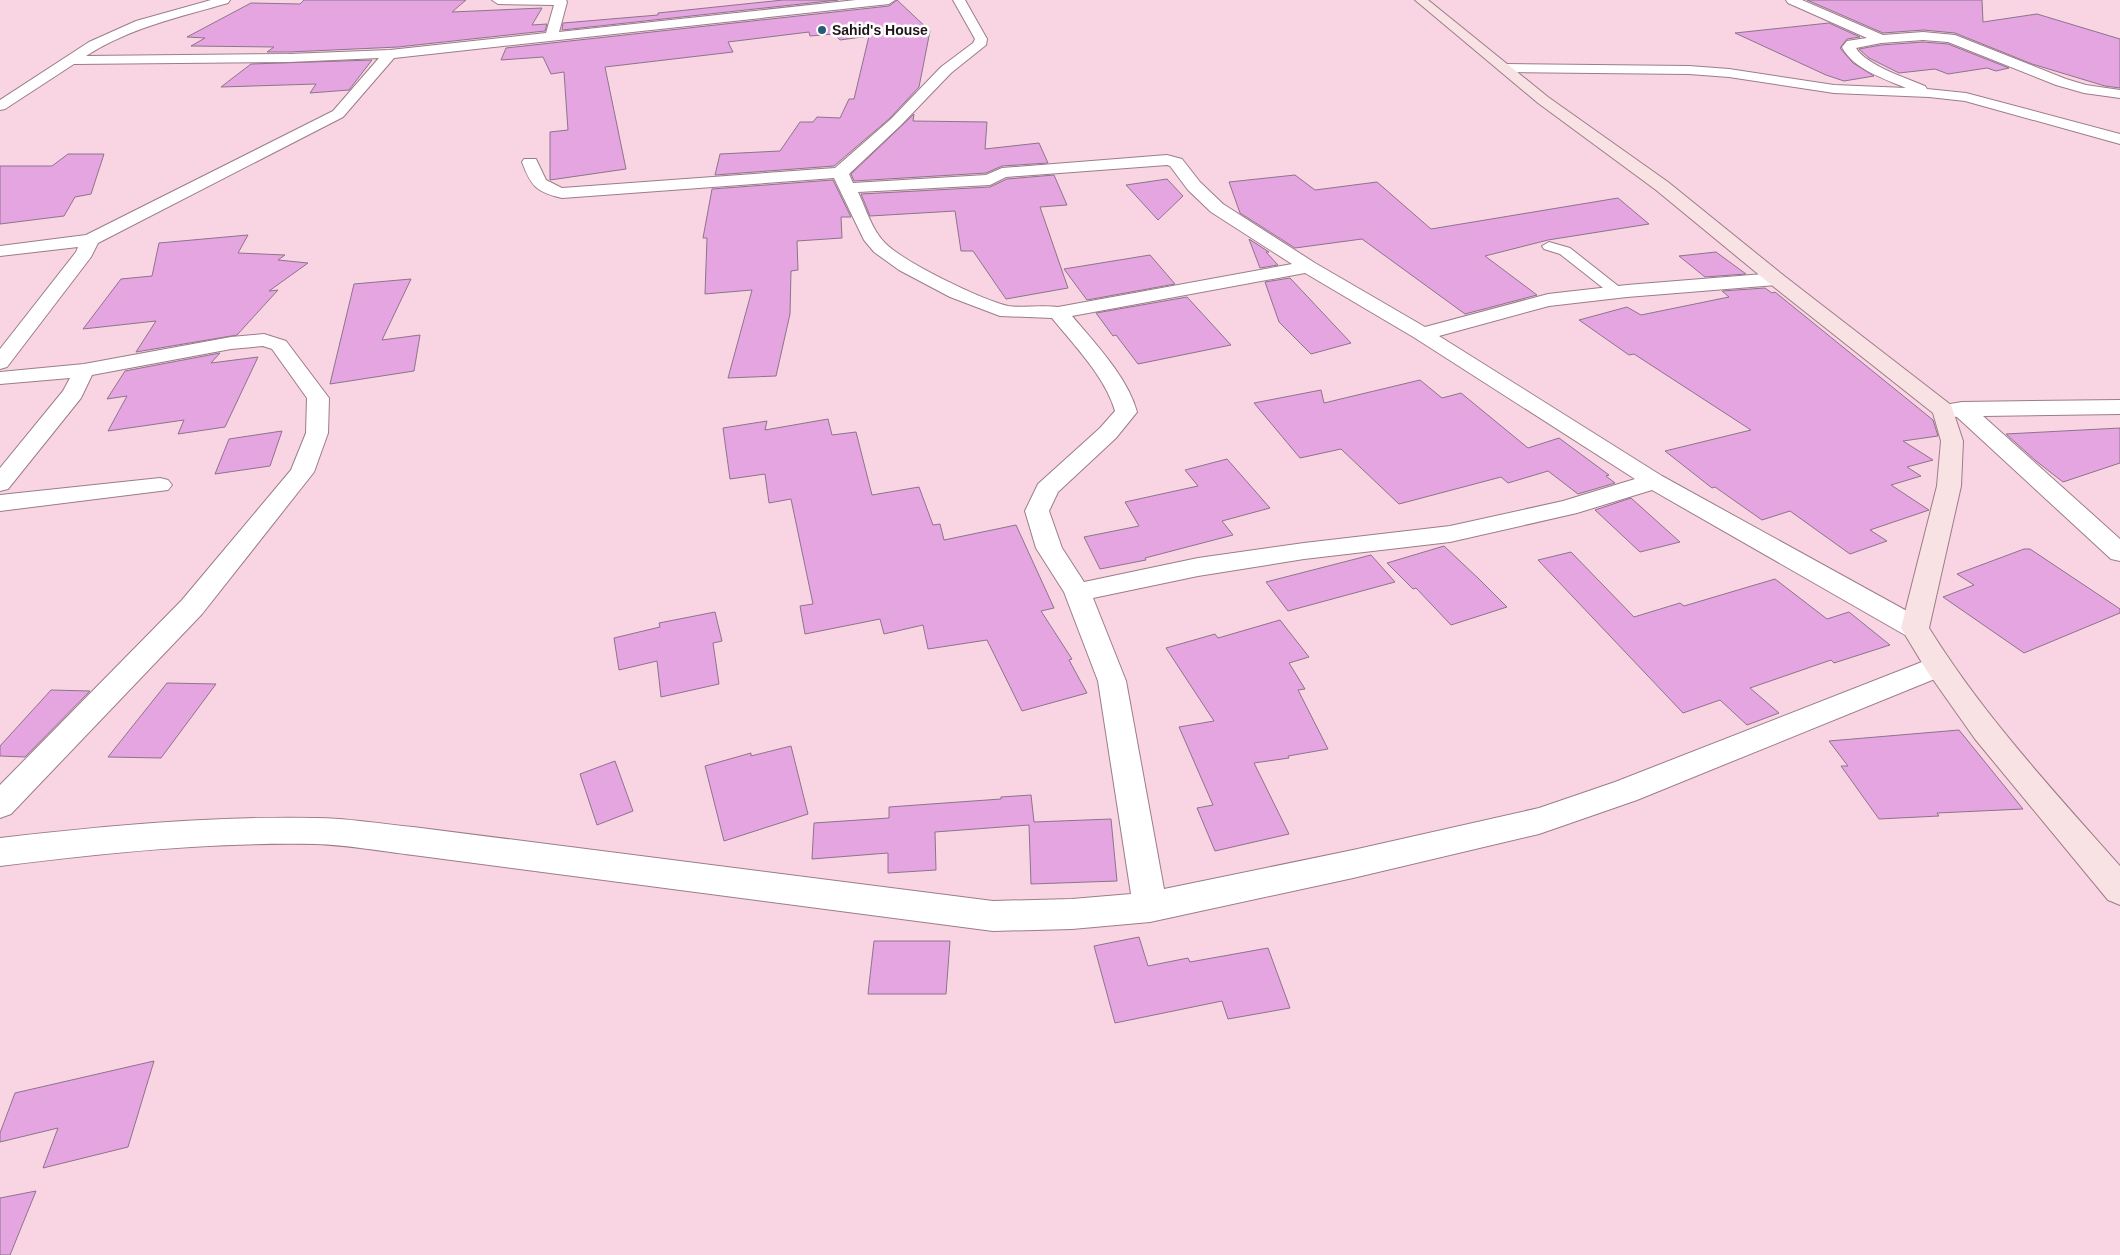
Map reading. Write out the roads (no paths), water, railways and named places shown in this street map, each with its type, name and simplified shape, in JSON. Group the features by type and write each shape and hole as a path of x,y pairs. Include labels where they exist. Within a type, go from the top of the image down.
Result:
{"street":[{"path":"0,106 94,45 140,24 224,0"},
{"path":"498,0 561,2 552,36"},
{"path":"70,60 336,57 390,54 889,0"},
{"path":"844,181 940,76 979,45 981,39 960,0"},
{"path":"1421,0 1543,100 1662,186 1776,279 1953,410 2120,553"},
{"path":"1792,0 1881,39"},
{"path":"1929,93 1865,63 1849,50 1849,47 1852,44 1881,39 1923,36 1950,38 2061,82 2084,89 2118,94"},
{"path":"0,251 90,240 338,114 390,54"},
{"path":"1504,68 1689,70 1729,73 1834,89 1929,93 1966,98 2120,139"},
{"path":"2081,104 2118,94"},
{"path":"2038,117 2064,109"},
{"path":"530,162 539,184 549,191 562,194 844,181 990,180 1002,173 1167,160 1176,162 1194,186 1217,208 1308,267 1422,334 1654,481 1915,628 1937,667 1986,733 2120,890"},
{"path":"844,181 870,236 880,248 906,266 957,293 1007,312 1040,311 1058,314 1308,267"},
{"path":"0,363 85,254 90,240"},
{"path":"1422,334 1548,300 1618,292 1776,279"},
{"path":"1058,314 1088,348 1122,397 1126,412 1108,434 1047,490 1037,510 1049,548 1077,592 1112,681 1150,907"},
{"path":"0,378 84,370 231,343 264,340 279,344 318,398 317,433 302,472 192,607 0,805"},
{"path":"0,484 73,393 84,370"},
{"path":"1953,410 2120,407"},
{"path":"1915,628 1949,486 1953,410"},
{"path":"1077,592 1208,565 1304,551 1450,534 1568,508 1654,481"},
{"path":"0,503 160,486"},
{"path":"0,852 60,845 240,831 317,831 413,841 993,916 1072,914 1150,907 1353,864 1539,821 1626,791 1937,667"}],"lane":[{"path":"1549,246 1565,251 1618,292"}],"place":[{"name":"Sahid's House","path":"822,30"}]}
